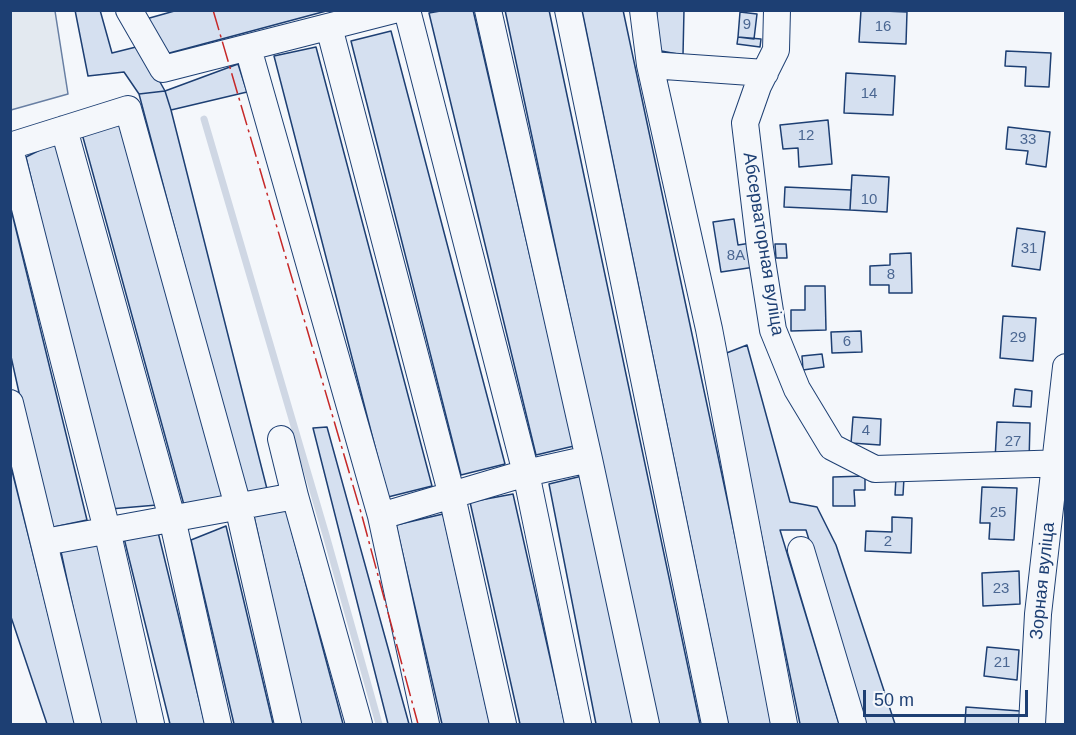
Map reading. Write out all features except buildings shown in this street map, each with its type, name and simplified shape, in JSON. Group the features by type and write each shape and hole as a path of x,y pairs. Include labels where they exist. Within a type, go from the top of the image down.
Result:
{"street":[{"path":"129,10 163,69 394,10"},
{"path":"407,10 526,473 578,724"},
{"path":"488,10 590,459 646,724"},
{"path":"568,10 715,724"},
{"path":"643,10 650,65 709,329 784,724"},
{"name":"Абсерваторная вуліца","path":"777,10 776,50 758,86 745,123 760,248 773,330 797,389 832,447 875,469 1060,463"},
{"path":"329,27 452,496 503,724"},
{"path":"248,48 381,516 426,724"},
{"path":"650,65 765,73"},
{"path":"151,724 107,530 10,148 128,109 238,506 288,724"},
{"path":"64,129 172,518 218,724"},
{"name":"Зорная вуліца","path":"1032,724 1038,614 1060,463 1065,367"},
{"path":"10,403 88,724"},
{"path":"281,439 359,724"},
{"path":"381,516 526,473 590,459"},
{"path":"45,542 295,496"},
{"path":"801,550 853,724"}],"shaded area":[{"path":"11,10 55,11 68,94 11,110"}],"waterway":[{"path":"204,119 379,724"}],"power":[{"path":"213,10 362,516 418,724"}]}
